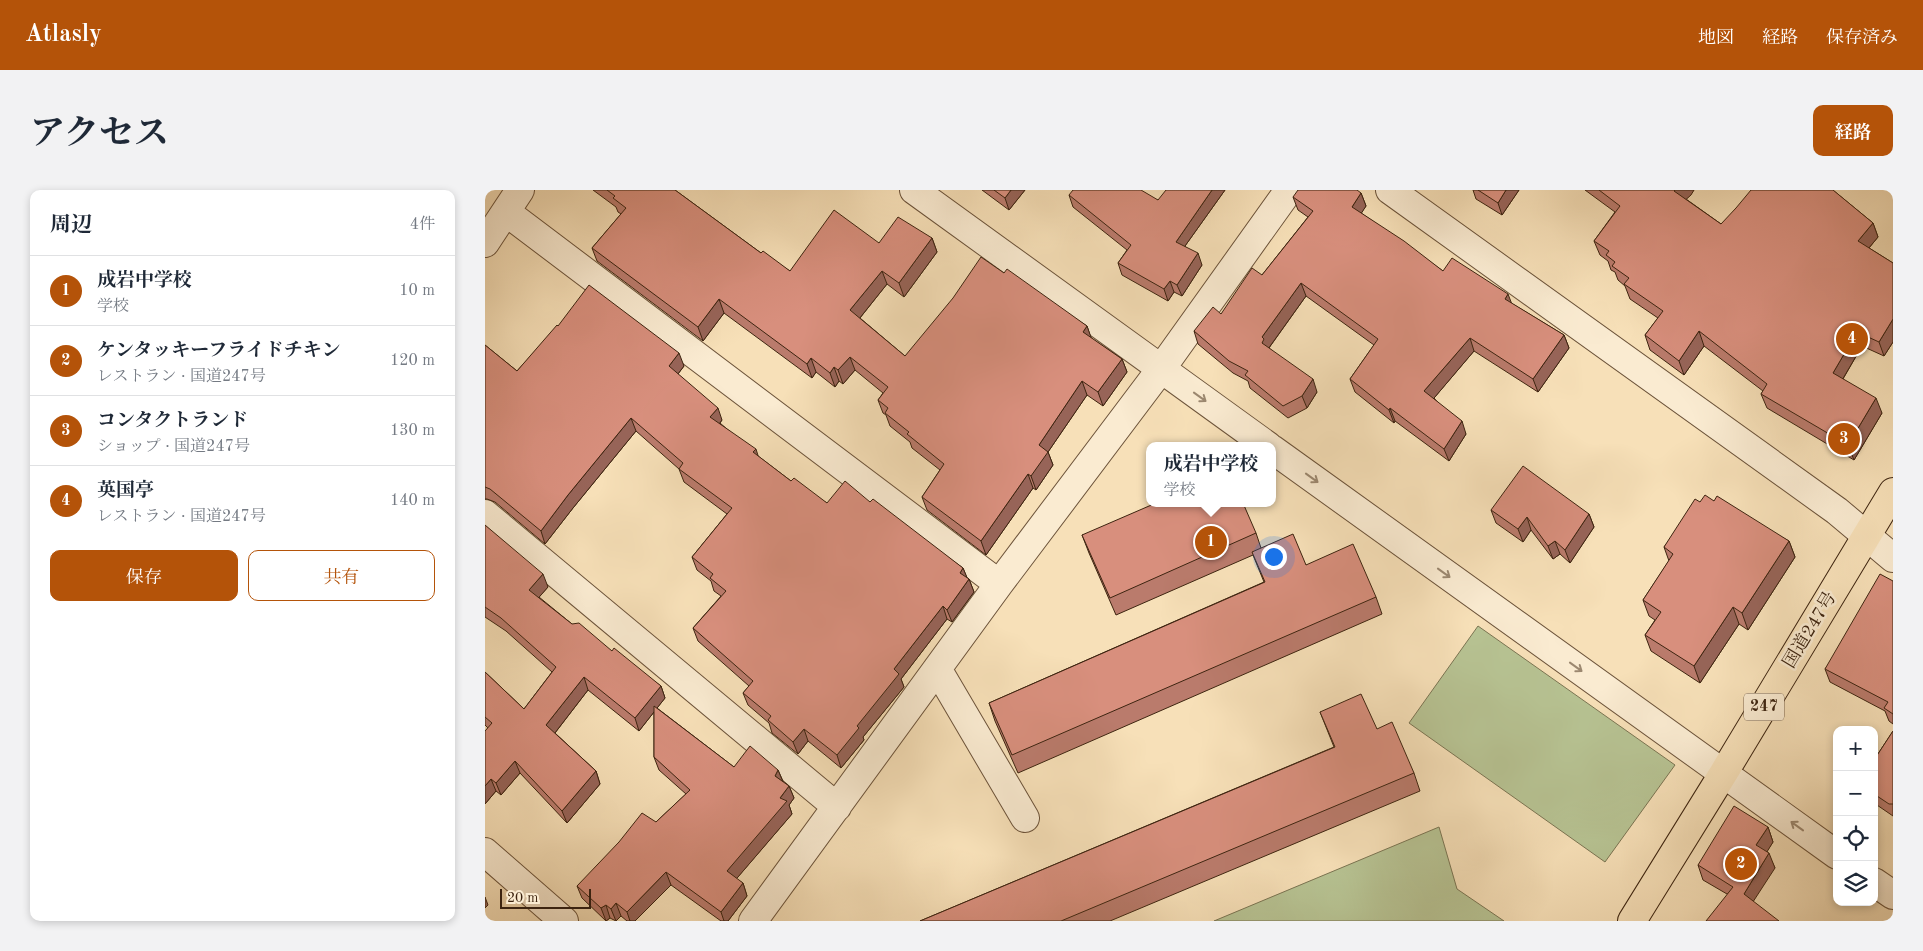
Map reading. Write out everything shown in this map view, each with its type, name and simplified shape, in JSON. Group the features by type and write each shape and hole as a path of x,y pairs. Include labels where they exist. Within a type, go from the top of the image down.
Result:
{"highway":[{"name":"国道247号","path":"1632,921 1893,492"}],"street":[{"path":"914,190 1262,442"},
{"path":"753,921 999,584 1161,369 1289,190"},
{"path":"1390,190 1837,511 1893,558"},
{"path":"485,243 513,201 999,584"},
{"path":"1276,452 1833,852"},
{"path":"485,514 837,807"},
{"path":"938,670 1025,818"},
{"path":"485,852 564,921"},
{"path":"1878,885 1893,895"}],"green space":[{"path":"1478,626 1675,765 1605,862 1409,723"},
{"path":"1439,827 1457,889 1504,921 1214,921"}],"building":[{"path":"607,190 675,190 761,253 763,251 790,271 834,210 879,243 898,217 932,238 899,283 882,271 850,310 905,356 953,298 981,257 1004,273 1007,269 1087,326 1083,332 1122,359 1098,392 1082,381 1039,445 1048,452 1031,476 1028,474 981,541 922,497 944,464 907,434 909,432 885,413 888,408 878,400 888,387 850,357 838,370 834,367 830,373 811,358 807,364 719,299 698,327 592,248 626,208 613,198 615,196"},
{"path":"994,190 1011,190 1005,198"},
{"path":"1073,190 1141,190 1158,200 1166,190 1212,190 1176,242 1198,253 1177,285 1170,281 1164,289 1118,263 1131,245 1069,195"},
{"path":"1298,190 1357,190 1361,193 1352,207 1404,241 1443,271 1452,258 1508,294 1505,299 1564,335 1533,379 1470,338 1424,391 1462,421 1444,449 1390,408 1389,410 1350,379 1378,339 1301,283 1262,337 1264,339 1262,343 1313,379 1302,396 1283,406 1245,375 1248,371 1229,361 1194,331 1213,307 1221,314 1252,268 1262,275 1313,211 1293,197"},
{"path":"1478,190 1506,190 1498,203"},
{"path":"1599,190 1675,190 1721,224 1751,190 1833,190 1873,223 1858,241 1893,263 1893,319 1879,342 1857,332 1833,373 1876,398 1848,445 1761,394 1767,384 1699,331 1679,361 1645,335 1663,311 1624,284 1629,278 1612,266 1615,262 1606,255 1609,251 1594,241 1620,206"},
{"path":"589,285 679,353 669,366 718,408 710,417 756,449 753,452 791,481 794,478 827,503 845,481 870,502 873,499 963,568 960,573 969,579 947,610 943,606 894,669 899,674 857,726 859,728 837,755 804,729 793,742 768,720 771,716 743,693 753,681 693,628 726,591 710,578 713,574 692,557 732,508 679,469 683,463 631,418 541,531 490,489 485,487 485,345 517,371 558,326"},
{"path":"1523,466 1589,514 1565,550 1555,541 1548,546 1527,517 1518,529 1491,510"},
{"path":"1705,495 1714,501 1717,496 1789,541 1742,613 1733,607 1694,666 1645,635 1661,612 1643,600 1673,554 1664,547 1695,499 1700,502"},
{"path":"1147,507 1245,507 1256,533 1110,598 1082,535"},
{"path":"485,525 543,574 529,590 572,624 579,623 612,651 614,648 661,686 635,718 584,677 546,725 596,771 562,811 515,761 496,783 491,779 485,786 485,731 492,723 485,717 485,672 524,709 556,667 501,618 485,607"},
{"path":"1293,534 1306,565 1353,544 1376,597 1012,755 989,703 1265,582 1252,552"},
{"path":"1880,574 1893,581 1893,714 1884,708 1888,702 1825,669"},
{"path":"1361,694 1377,729 1392,722 1414,773 1061,921 920,921 1335,747 1320,712"},
{"path":"654,706 734,767 750,746 778,770 775,776 789,786 780,798 787,801 727,871 743,883 721,912 666,872 627,912 616,903 611,909 606,905 601,908 577,886 619,842 642,813 656,822 690,790 654,757"},
{"path":"1893,731 1893,804 1889,804 1878,797 1878,754"},
{"path":"1734,806 1768,827 1756,845 1769,853 1744,894 1779,921 1706,921 1733,887 1698,865"}],"place":[{"name":"英国亭","path":"1852,339"},
{"name":"コンタクトランド","path":"1844,439"},
{"name":"成岩中学校","path":"1211,542"},
{"name":"ケンタッキーフライドチキン","path":"1741,864"}]}
